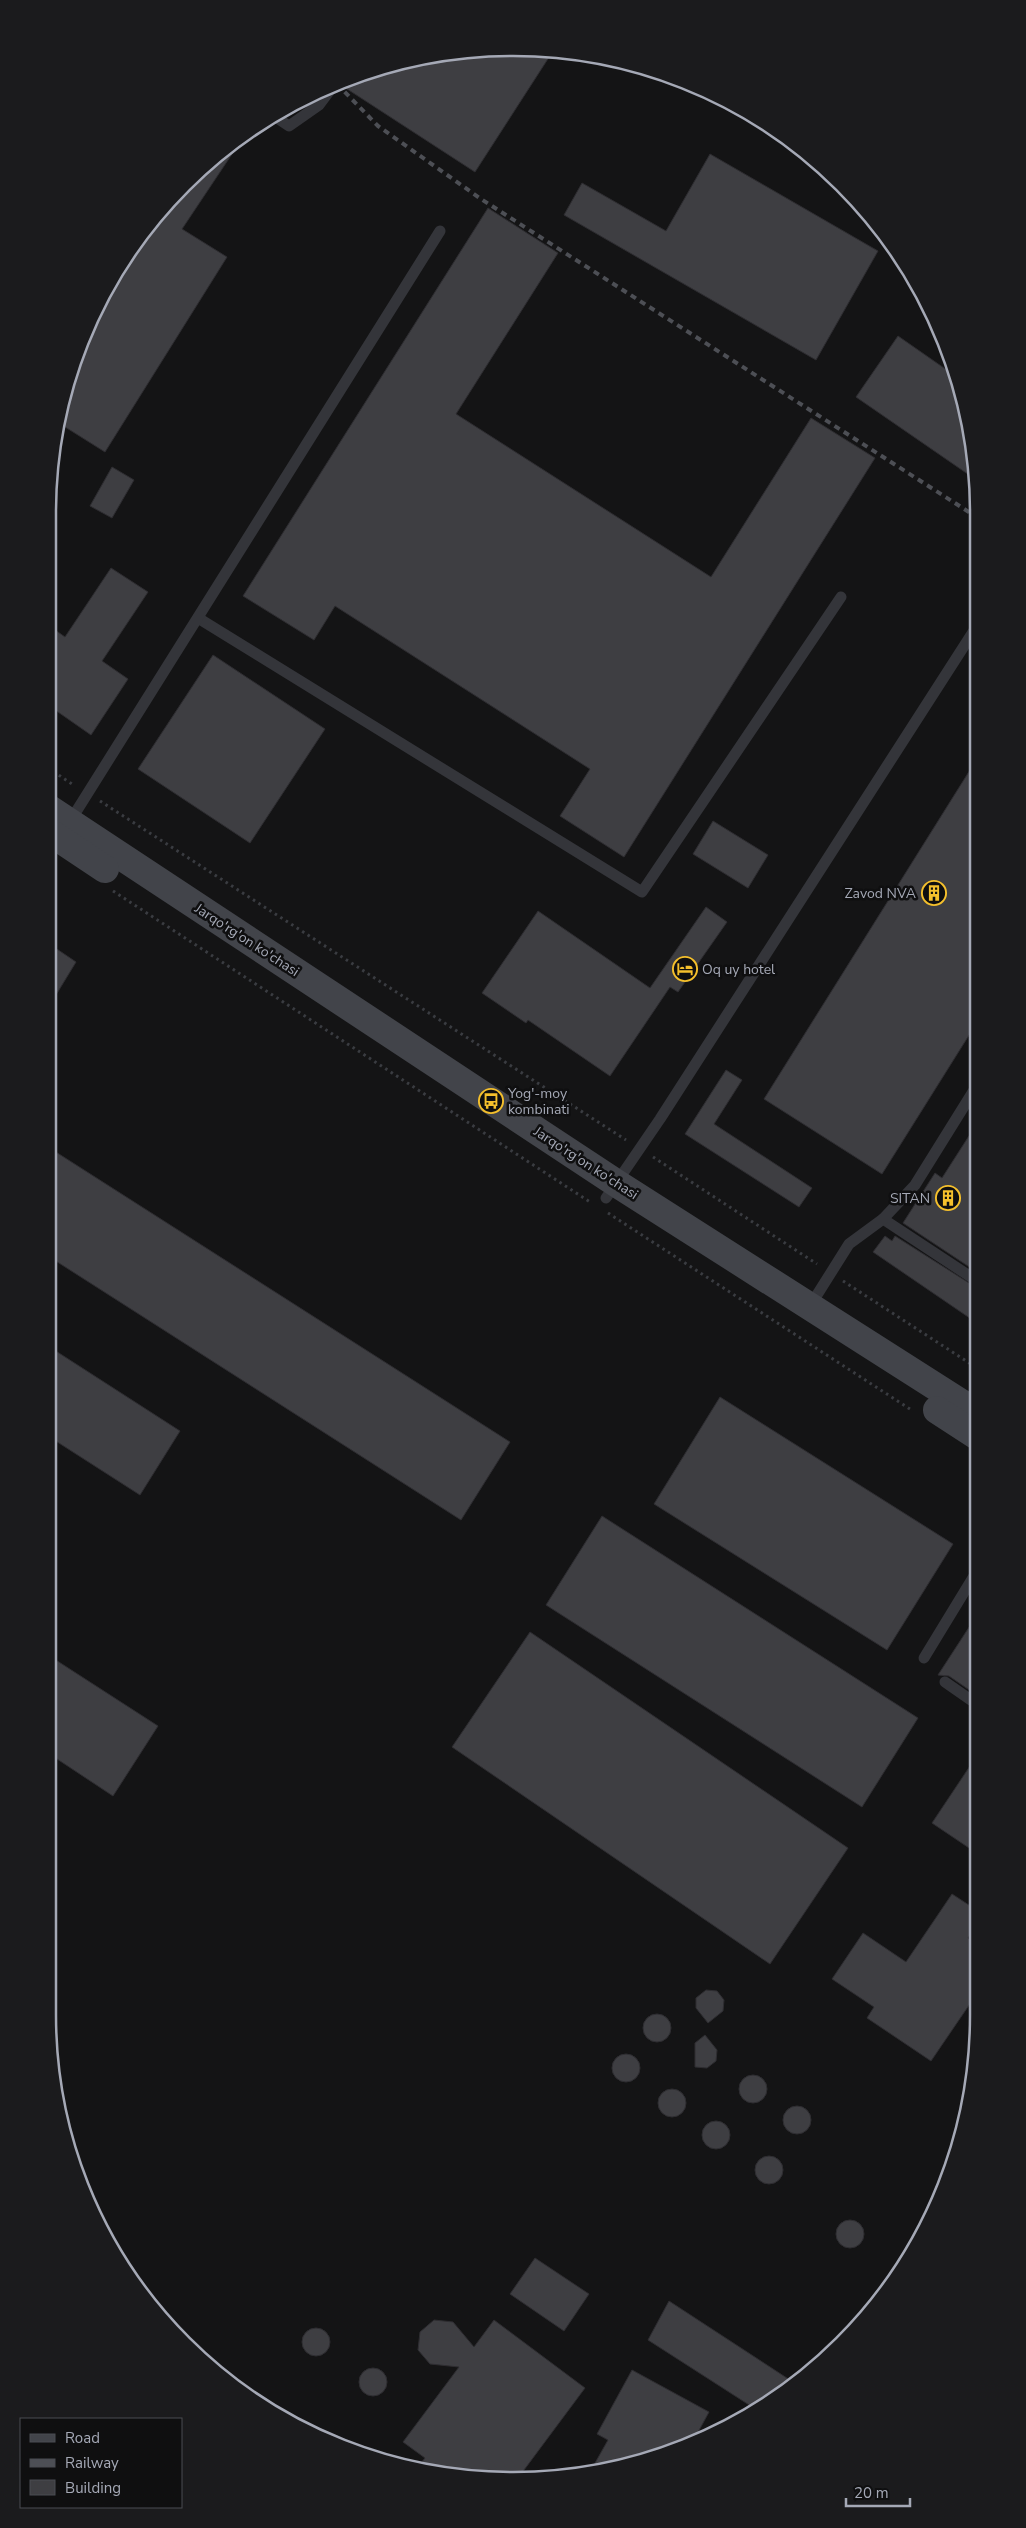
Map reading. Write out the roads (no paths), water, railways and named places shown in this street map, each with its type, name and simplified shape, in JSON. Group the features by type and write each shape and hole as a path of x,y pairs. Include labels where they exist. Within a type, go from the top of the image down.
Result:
{"main road":[{"name":"Jarqo'rg'on ko'chasi","path":"56,822 605,1199 970,1432"},
{"name":"Jarqo'rg'on ko'chasi","path":"605,1199 810,1306 970,1409"}],"lane":[{"path":"280,120 289,126 319,104 325,97"},
{"path":"56,820 88,793 440,231"},
{"path":"198,618 642,892 841,597"},
{"path":"605,1199 640,1149 970,637"},
{"path":"810,1306 849,1244 883,1219 915,1185 970,1097"},
{"path":"883,1219 970,1276"},
{"path":"924,1658 970,1582"},
{"path":"945,1682 970,1699"}],"railway":[{"path":"342,89 378,126 481,199 970,513"}],"place":[{"name":"Zavod NVA","path":"934,893"},
{"name":"Oq uy hotel","path":"685,969"},
{"name":"Yog'-moy kombinati","path":"491,1101"},
{"name":"SITAN","path":"948,1198"}]}
